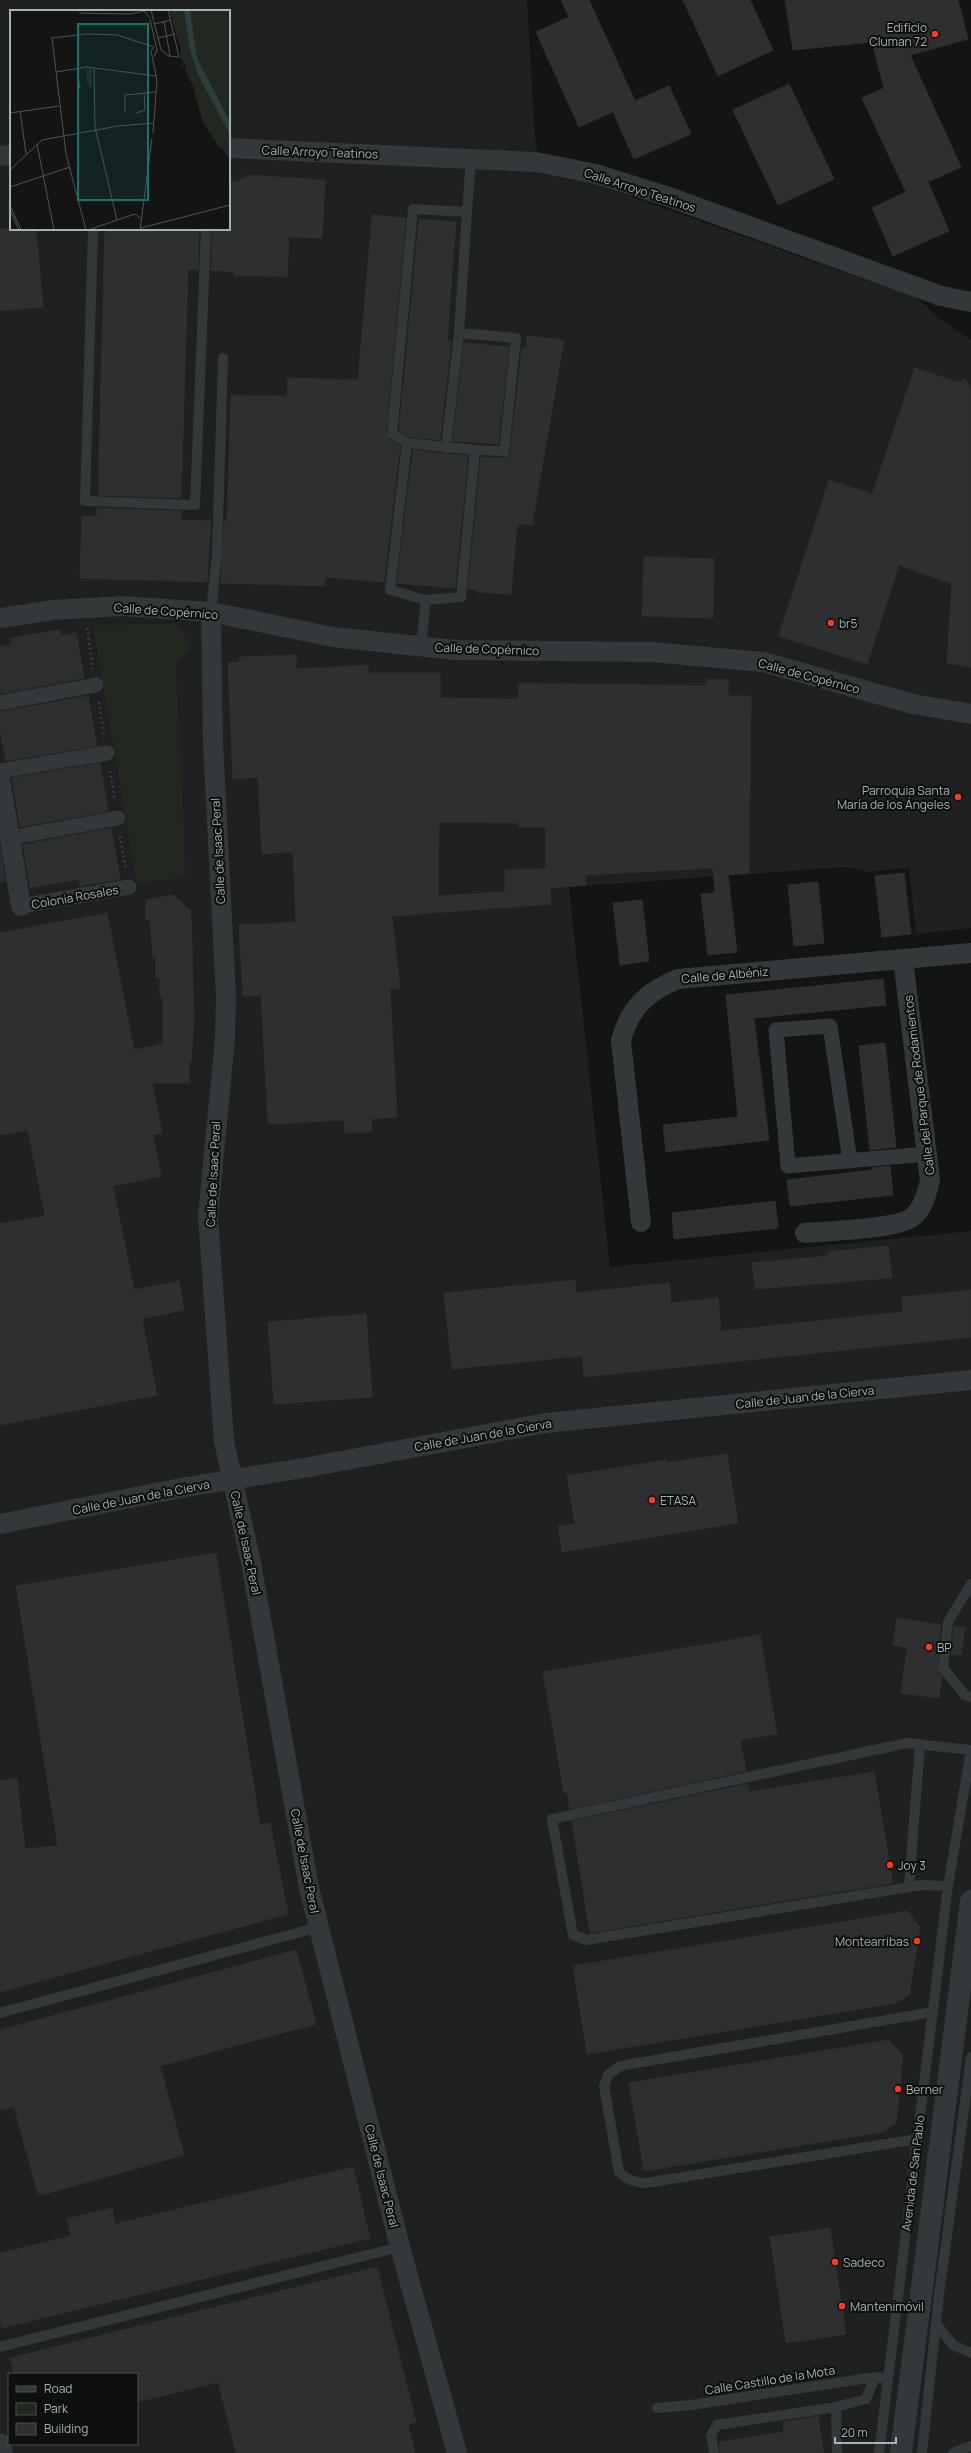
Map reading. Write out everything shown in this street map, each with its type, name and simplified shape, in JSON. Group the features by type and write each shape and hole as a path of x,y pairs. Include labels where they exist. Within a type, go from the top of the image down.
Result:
{"street":[{"name":"Calle Arroyo Teatinos","path":"230,148 536,162 596,174 668,197 941,296 971,302"},
{"path":"0,156 10,155"},
{"name":"Calle Arroyo Teatinos","path":"941,296 971,318"},
{"name":"Calle de Copérnico","path":"0,618 53,610 122,606 211,612 333,637 455,650 652,652 763,662 913,704 971,714"},
{"name":"Calle de Isaac Peral","path":"211,612 213,743 226,997 225,1039 208,1216 224,1441 251,1563 309,1888 400,2247 457,2453"},
{"path":"0,703 96,686"},
{"path":"0,771 107,753"},
{"path":"0,780 21,906"},
{"path":"10,838 118,818"},
{"name":"Colonia Rosales","path":"21,906 129,888"},
{"name":"Calle de Albéniz","path":"641,1222 621,1041 625,1024 636,1006 650,992 678,979 971,953"},
{"name":"Calle del Parque de Rodamientos","path":"805,1233 893,1224 912,1218 926,1198 930,1180 904,959"},
{"path":"850,1161 830,1026 776,1030 788,1166 850,1161 926,1154"},
{"name":"Calle de Juan de la Cierva","path":"0,1524 546,1423 971,1380"},
{"name":"Avenida de San Pablo","path":"901,2453 971,1901"},
{"path":"0,2442 3,2453"}],"lane":[{"path":"446,448 459,333 466,212 471,158"},
{"path":"459,333 516,338 504,451 446,448 407,443 392,434 413,209 466,212"},
{"path":"93,230 85,501 195,505 206,230"},
{"path":"211,612 217,553 223,358"},
{"path":"407,443 390,590 426,600 461,597 475,450"},
{"path":"421,646 426,600"},
{"path":"971,1584 948,1622 943,1668 965,1695 971,1697"},
{"path":"948,1886 922,1885 586,1940 573,1935 552,1819 907,1743 971,1750"},
{"path":"909,1887 920,1744"},
{"name":"Avenida de San Pablo","path":"879,2453 948,1886 971,1750"},
{"path":"0,2013 319,1927"},
{"path":"917,2139 646,2183 635,2182 626,2178 619,2172 604,2086 608,2075 620,2066 933,2012"},
{"path":"922,2453 936,2324 968,2101 971,2056"},
{"path":"0,2347 400,2247"},
{"path":"936,2324 953,2345 971,2353"},
{"path":"714,2453 711,2435 718,2425 836,2407 866,2399 876,2377"},
{"name":"Calle Castillo de la Mota","path":"657,2408 691,2405 876,2377 888,2378"},
{"path":"836,2407 837,2453"},
{"path":"953,2453 971,2446"}],"shaded area":[{"path":"0,0 527,0 535,139 543,174 595,184 917,298 937,317 971,340 971,928 916,934 909,868 867,872 847,867 569,887 610,1267 971,1231 971,2453 0,2453"}],"green space":[{"path":"173,624 185,636 190,652 176,660 186,878 137,883 93,625"}],"building":[{"path":"561,0 589,0 635,101 669,86 691,134 634,159 613,112 579,127 536,32 569,17"},
{"path":"683,0 750,0 773,50 718,76"},
{"path":"785,0 958,0 968,39 910,55 961,167 928,182 949,231 893,256 872,208 906,192 862,98 884,88 872,42 793,50"},
{"path":"789,84 834,179 778,205 733,110"},
{"path":"247,175 325,180 322,238 289,237 287,277 235,275 235,272 211,270 212,230 230,230 230,181 238,182"},
{"path":"372,215 406,218 386,433 388,439 400,446 384,582 325,577 324,586 221,583 224,521 227,522 231,395 287,396 288,378 358,380"},
{"path":"419,219 456,222 447,341 451,342 440,440 409,437 399,431"},
{"path":"0,229 36,230 43,307 0,311"},
{"path":"105,230 199,230 198,270 188,269 181,498 98,495"},
{"path":"527,336 564,340 532,525 517,524 511,594 477,592 477,590 468,589 481,457 504,458 510,454 522,348 526,348"},
{"path":"464,343 509,347 498,444 453,441"},
{"path":"915,368 957,382 965,379 971,389 971,667 947,663 952,584 899,565 867,664 779,636 829,480 872,494"},
{"path":"413,450 468,456 455,588 397,583"},
{"path":"97,508 181,511 181,520 211,521 207,582 80,578 82,516 97,517"},
{"path":"644,557 714,559 713,618 642,616"},
{"path":"60,630 61,636 76,633 84,678 0,694 0,647 12,645 11,638"},
{"path":"296,655 296,669 368,665 368,673 440,673 440,698 518,699 519,683 707,686 707,679 728,680 728,696 751,696 749,873 728,875 737,952 708,955 701,894 715,893 713,868 585,875 586,885 550,888 551,904 392,916 400,988 390,989 397,1117 371,1119 372,1132 345,1133 344,1120 268,1124 261,995 243,996 239,925 296,922 293,852 262,854 258,777 233,779 228,663 240,662 239,657","holes":["439,822 518,823 518,827 546,827 546,869 505,870 505,892 438,896"]},
{"path":"88,696 97,746 6,761 0,729 0,712"},
{"path":"100,763 108,811 20,827 12,778"},
{"path":"111,828 120,879 80,886 79,879 30,888 23,845"},
{"path":"0,849 5,881 0,882"},
{"path":"904,873 911,934 882,937 875,876"},
{"path":"818,882 824,943 794,946 788,885"},
{"path":"173,895 191,911 194,1019 191,1062 189,1062 189,1083 152,1083 162,1133 153,1135 161,1176 113,1186 134,1290 179,1281 184,1310 142,1319 157,1395 0,1425 0,1224 45,1216 28,1130 0,1135 0,933 107,913 134,1050 163,1044 163,997 160,997 160,978 156,978 156,957 153,957 150,920 146,920 146,900"},
{"path":"642,900 649,961 620,965 613,903"},
{"path":"883,979 886,1005 754,1018 769,1140 666,1152 663,1125 738,1117 726,995"},
{"path":"885,1043 896,1147 870,1150 859,1046"},
{"path":"890,1166 893,1195 790,1206 787,1180 872,1170 872,1168"},
{"path":"775,1201 778,1228 674,1239 672,1213"},
{"path":"888,1246 892,1278 755,1289 752,1263 828,1256 828,1252"},
{"path":"575,1280 576,1293 669,1283 671,1303 718,1298 721,1331 903,1312 902,1297 971,1290 971,1337 584,1377 582,1356 452,1369 444,1293"},
{"path":"366,1314 372,1397 274,1404 268,1322"},
{"name":"ETASA","path":"727,1454 738,1523 562,1552 558,1526 575,1524 567,1476 666,1460 666,1463"},
{"path":"216,1553 260,1825 270,1823 288,1914 0,1992 0,1781 17,1778 25,1849 58,1846 16,1586"},
{"path":"897,1618 941,1625 937,1667 942,1677 939,1698 901,1693 907,1648 893,1645"},
{"path":"954,1626 965,1628 961,1655 951,1654"},
{"path":"760,1635 777,1734 740,1740 746,1771 570,1809 567,1792 564,1793 543,1672"},
{"path":"874,1772 893,1883 590,1933 572,1821 748,1784 749,1792"},
{"path":"907,1911 920,1927 909,1995 896,2003 587,2054 573,1966"},
{"path":"296,1950 316,2024 160,2066 184,2155 45,2194 38,2194 14,2106 0,2110 0,2030"},
{"path":"889,2040 903,2055 896,2123 882,2132 644,2171 629,2083"},
{"path":"353,2167 370,2238 2,2328 0,2319 0,2253 71,2236 67,2219 112,2208 115,2224"},
{"path":"830,2228 846,2334 786,2343 770,2237"},
{"path":"377,2267 416,2422 408,2424 415,2453 236,2453 218,2382 138,2402 138,2373 14,2373 10,2358"},
{"path":"818,2416 824,2453 720,2453 719,2442 784,2432 783,2422"}],"place":[{"name":"Edificio Cluman 72","path":"935,34"},
{"name":"br5","path":"831,623"},
{"name":"Parroquia Santa María de los Ángeles","path":"958,797"},
{"name":"ETASA","path":"652,1500"},
{"name":"BP","path":"929,1647"},
{"name":"Joy 3","path":"890,1865"},
{"name":"Montearribas","path":"917,1941"},
{"name":"Berner","path":"898,2089"},
{"name":"Sadeco","path":"835,2262"},
{"name":"Mantenimóvil","path":"842,2306"}]}
